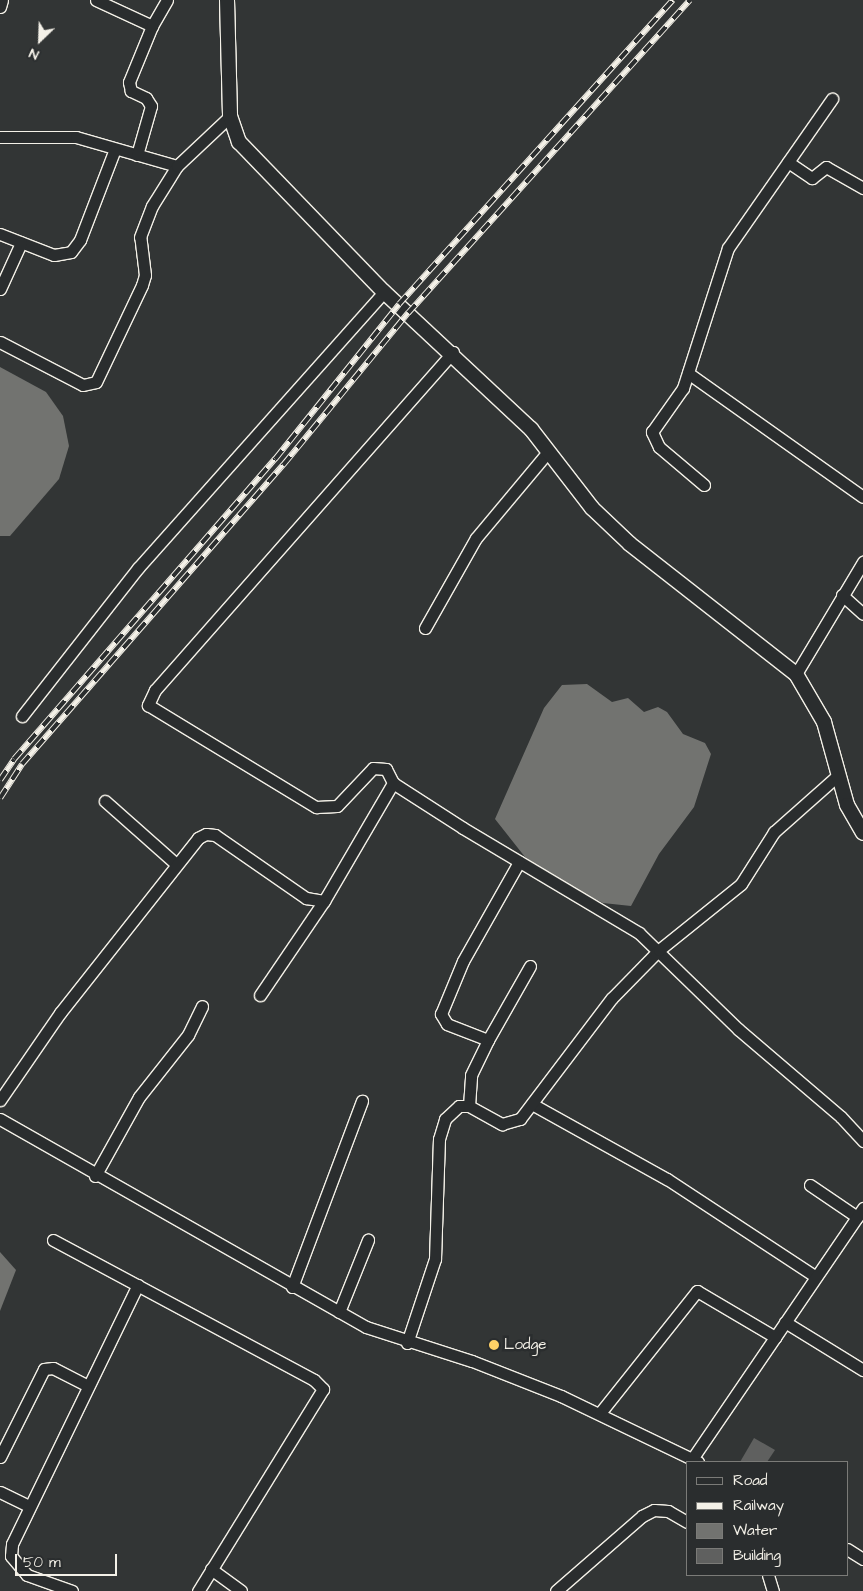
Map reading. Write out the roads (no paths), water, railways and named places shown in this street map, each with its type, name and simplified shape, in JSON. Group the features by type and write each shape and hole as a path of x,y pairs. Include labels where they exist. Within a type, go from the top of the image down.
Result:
{"street":[{"path":"0,6 2,0"},
{"path":"96,0 152,26"},
{"path":"137,155 151,106 146,98 131,91 129,82 152,26 167,0"},
{"path":"226,0 230,116 239,142 254,161 384,292 453,352 531,429 592,508 630,544 796,674 824,722 846,805 863,833"},
{"path":"704,485 652,437 655,427 677,400 688,373 722,261 832,99"},
{"path":"0,342 83,385 96,382 142,286 144,266 139,249 144,224 177,166 230,116"},
{"path":"0,137 58,135 177,166"},
{"path":"0,234 54,255 76,247 115,149"},
{"path":"788,162 812,178 826,167 863,188"},
{"path":"0,289 21,243"},
{"path":"22,716 138,568 384,292"},
{"path":"453,352 149,699 148,704 158,713 316,807 337,806 346,800 373,768 386,769 393,783 519,862 639,933 659,950 738,1029 841,1117 863,1141"},
{"path":"688,373 863,497"},
{"path":"425,628 476,538 548,452"},
{"path":"796,674 842,594 863,562"},
{"path":"842,594 863,614"},
{"path":"407,1343 435,1259 441,1128 452,1111 469,1106 502,1124 513,1124 532,1104 612,998 659,950 741,884 774,832 837,776"},
{"path":"260,995 324,901 393,783"},
{"path":"105,801 176,864"},
{"path":"0,1100 60,1013 198,838 206,834 216,835 306,898 324,901"},
{"path":"488,1040 447,1024 441,1014 463,961 519,862"},
{"path":"469,1106 471,1075 488,1040 530,966"},
{"path":"95,1176 139,1097 188,1035 202,1006"},
{"path":"292,1287 362,1101"},
{"path":"532,1104 666,1179 816,1277"},
{"path":"0,1119 95,1176 338,1312 407,1343 472,1361 600,1413 695,1461 775,1337 860,1213 810,1185"},
{"path":"53,1240 314,1380 323,1389 198,1591"},
{"path":"338,1312 368,1240"},
{"path":"72,1591 27,1575 16,1567 11,1556 12,1544 86,1385 138,1286"},
{"path":"600,1413 697,1291 775,1337"},
{"path":"785,1322 863,1370"},
{"path":"0,1457 44,1369 53,1368 86,1385"},
{"path":"0,1492 29,1506"},
{"path":"556,1591 642,1516 654,1510 668,1511 686,1521"},
{"path":"848,1550 863,1559"},
{"path":"211,1569 241,1591"},
{"path":"768,1576 773,1591"}],"water":[{"path":"0,367 46,392 63,416 69,446 59,479 10,536 0,536"},
{"path":"587,684 612,702 628,698 644,712 658,707 667,712 683,734 705,743 711,754 694,807 659,854 631,906 603,903 557,880 525,857 495,819 544,708 562,685"},
{"path":"0,1252 16,1270 0,1311"}],"railway":[{"path":"0,780 14,759 275,459 399,304 673,0"},
{"path":"0,798 22,764 283,465 408,313 690,0"}],"place":[{"name":"Lodge","path":"494,1345"}]}
